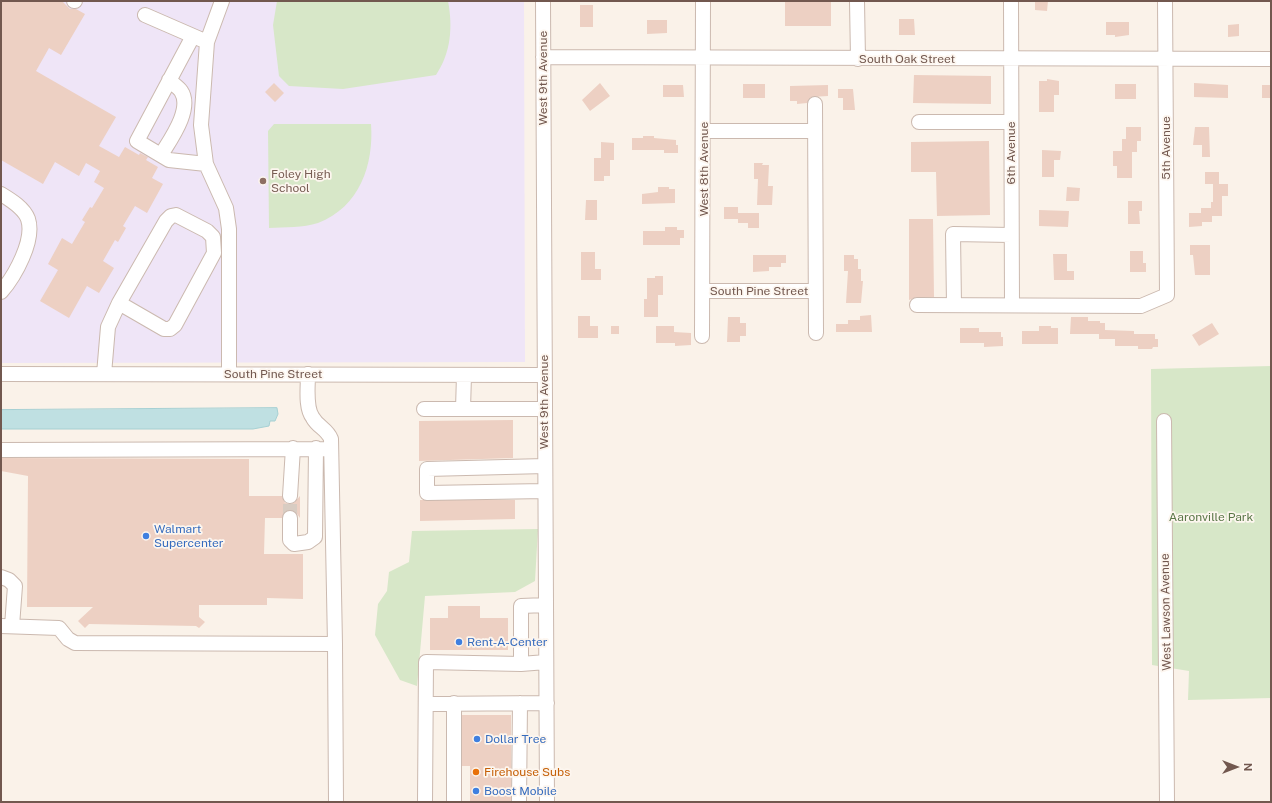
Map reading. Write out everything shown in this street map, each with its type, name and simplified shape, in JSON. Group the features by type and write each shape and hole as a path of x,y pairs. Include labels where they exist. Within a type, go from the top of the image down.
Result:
{"street":[{"path":"222,1 207,42 201,125 206,164 226,208 229,229 229,374"},
{"name":"West 9th Avenue","path":"543,1 544,466 547,802"},
{"name":"West 8th Avenue","path":"702,336 704,131 703,1"},
{"path":"857,1 858,59"},
{"name":"6th Avenue","path":"1011,1 1012,305"},
{"name":"5th Avenue","path":"1012,305 1142,306 1167,295 1165,1"},
{"path":"145,15 207,42"},
{"path":"193,36 137,141 169,160 206,164"},
{"name":"South Oak Street","path":"543,57 1271,59"},
{"path":"161,155 182,118 184,103 181,92 169,80"},
{"path":"815,104 816,334"},
{"path":"919,122 1011,122"},
{"path":"704,131 815,131"},
{"path":"1,194 19,207 28,218 30,233 13,276 1,292"},
{"path":"104,374 108,327 119,303 170,216 180,216 207,231 213,237 214,253 175,325 170,329 164,329 119,303"},
{"path":"954,305 953,234 1011,235"},
{"name":"South Pine Street","path":"703,291 815,292"},
{"path":"917,305 1012,305"},
{"name":"South Pine Street","path":"1,374 544,375"},
{"path":"308,374 309,412 313,420 328,432 331,449 335,644 336,802"},
{"path":"463,409 464,375"},
{"path":"424,409 545,409"},
{"name":"West Lawson Avenue","path":"1164,421 1168,802"},
{"path":"290,496 293,448"},
{"path":"290,518 290,540 294,544 308,542 315,537 316,448"},
{"path":"1,450 331,449"},
{"path":"544,466 427,469 427,493 545,491"},
{"path":"1,577 9,580 15,586 6,626 59,628 68,639 75,643 335,644"},
{"path":"520,664 521,606 546,605"},
{"path":"425,802 426,662 520,664 546,662"},
{"path":"519,802 520,703"},
{"path":"426,704 547,703"},
{"path":"454,704 454,802"}],"shaded area":[{"name":"Foley High School","path":"1,1 524,1 525,362 1,363"}],"green space":[{"path":"277,1 448,1 450,11 450,40 448,49 436,75 343,89 289,86 279,76 273,25"},
{"path":"274,124 371,124 370,154 367,169 354,195 332,216 312,225 269,228 268,131"},
{"name":"Aaronville Park","path":"1271,366 1271,698 1188,700 1189,671 1152,665 1151,369"},
{"path":"538,529 535,581 515,592 425,596 417,686 400,680 375,635 378,604 387,591 389,572 409,562 412,531"}],"water":[{"path":"277,408 278,414 275,421 270,421 269,426 253,429 1,429 1,410"}],"building":[{"path":"1,1 62,1 70,9 76,9 85,14 61,55 49,48 36,71 116,117 99,146 119,157 125,147 139,155 140,153 148,157 146,160 158,167 152,178 163,184 147,213 135,206 123,226 126,228 118,242 115,240 103,261 114,268 99,293 87,286 69,318 40,301 58,270 48,264 62,238 72,244 85,222 82,220 90,207 92,208 104,188 94,182 100,171 86,163 79,176 55,162 43,184 1,160"},
{"path":"785,1 831,1 831,26 785,26"},
{"path":"1035,1 1048,1 1047,11 1035,10"},
{"path":"580,5 593,5 593,27 580,27"},
{"path":"899,19 914,19 915,35 899,35"},
{"path":"647,20 667,20 667,33 647,34"},
{"path":"1106,22 1129,22 1129,35 1115,37 1115,35 1106,35"},
{"path":"1239,24 1239,36 1228,37 1228,25"},
{"path":"914,75 991,76 991,104 913,103"},
{"path":"1047,79 1059,81 1059,95 1054,95 1054,112 1039,112 1039,81 1047,81"},
{"path":"274,83 284,93 275,102 265,92"},
{"path":"600,83 610,96 590,111 582,100"},
{"path":"1194,83 1228,85 1228,98 1194,97"},
{"path":"743,84 765,84 765,98 743,98"},
{"path":"1115,84 1136,84 1136,99 1115,99"},
{"path":"663,85 683,85 684,97 663,97"},
{"path":"828,85 828,96 811,97 807,103 797,104 797,101 790,101 790,86"},
{"path":"1262,85 1271,85 1271,98 1262,98"},
{"path":"838,89 853,89 855,110 843,110 843,98 838,98"},
{"path":"1126,127 1141,127 1141,141 1137,141 1137,152 1132,152 1132,178 1117,178 1117,166 1113,166 1113,151 1122,151 1122,139 1126,139"},
{"path":"1195,127 1209,127 1210,157 1202,157 1202,145 1193,145"},
{"path":"643,136 654,136 654,138 676,140 676,145 678,145 678,153 664,153 664,150 632,150 632,138 643,138"},
{"path":"989,141 990,215 937,216 936,172 911,172 911,142"},
{"path":"601,142 614,143 614,160 610,160 610,176 604,176 604,181 594,181 594,158 601,158"},
{"path":"1042,150 1061,151 1060,160 1054,160 1054,177 1042,177"},
{"path":"754,163 769,165 768,186 773,186 772,205 757,205 758,179 754,179"},
{"path":"1205,172 1219,172 1219,184 1228,184 1228,196 1222,196 1222,216 1212,216 1212,222 1202,222 1202,226 1189,227 1189,213 1201,213 1201,208 1211,208 1211,202 1213,202 1213,184 1205,184"},
{"path":"658,187 669,187 669,189 675,189 675,203 642,204 642,194 658,192"},
{"path":"1067,187 1080,188 1079,201 1066,201"},
{"path":"586,200 597,200 597,220 585,220"},
{"path":"1128,201 1142,201 1142,211 1139,211 1140,224 1128,224"},
{"path":"724,207 738,207 738,213 759,213 759,228 748,228 748,223 738,223 738,219 724,219"},
{"path":"1039,210 1069,211 1068,227 1039,226"},
{"path":"909,219 933,219 934,297 917,297 909,300"},
{"path":"665,227 677,227 677,230 684,230 684,238 680,238 680,245 643,245 643,231 665,231"},
{"path":"1190,245 1210,245 1210,275 1195,275 1193,255 1190,255"},
{"path":"1130,251 1143,251 1143,263 1146,263 1146,272 1130,272"},
{"path":"581,252 595,252 595,269 601,269 601,280 581,280"},
{"path":"1053,254 1067,254 1067,271 1074,271 1074,280 1054,280"},
{"path":"753,255 786,255 786,263 781,263 781,267 769,267 769,271 753,272"},
{"path":"844,255 854,255 854,259 858,259 858,269 861,269 861,281 863,281 861,303 846,303 848,271 844,271"},
{"path":"655,276 663,276 663,295 658,295 658,317 644,317 644,299 647,299 647,278 655,278"},
{"path":"871,315 872,332 836,332 836,324 848,324 848,320 860,320 860,316"},
{"path":"578,316 590,316 590,326 598,326 598,338 578,338"},
{"path":"728,317 740,317 740,323 746,323 746,336 740,336 740,342 727,342"},
{"path":"1071,317 1088,317 1088,321 1100,321 1100,323 1105,323 1105,330 1134,331 1134,334 1155,334 1155,339 1158,339 1158,347 1153,347 1152,349 1138,349 1138,346 1115,346 1115,339 1099,339 1099,334 1070,334"},
{"path":"1212,323 1219,334 1199,346 1192,335"},
{"path":"611,326 619,326 619,334 611,334"},
{"path":"656,326 674,326 674,332 691,333 691,345 675,346 675,343 656,343"},
{"path":"1039,326 1051,326 1051,328 1058,328 1058,344 1022,344 1022,331 1039,331"},
{"path":"960,328 979,328 979,332 1001,332 1001,337 1003,337 1003,346 984,347 984,343 960,343"},
{"path":"513,420 513,458 419,461 419,421"},
{"name":"Walmart Supercenter","path":"1,458 249,459 249,496 282,496 285,503 290,504 294,503 300,496 300,518 295,511 290,510 285,511 282,518 265,518 264,554 303,554 303,599 267,598 267,605 199,605 199,617 205,622 199,628 196,626 89,624 85,628 78,621 93,607 27,607 28,476 1,471"},
{"path":"420,500 515,500 515,519 420,521"},
{"path":"448,606 480,606 480,618 508,618 508,650 430,650 430,618 448,618"},
{"path":"462,715 511,715 511,802 470,802 470,766 462,766"}],"tunnel":[{"path":"290,496 290,518"}],"place":[{"name":"Foley High School","path":"263,181"},
{"name":"Walmart Supercenter","path":"146,536"},
{"name":"Rent-A-Center","path":"459,642"},
{"name":"Dollar Tree","path":"477,739"},
{"name":"Firehouse Subs","path":"476,772"},
{"name":"Boost Mobile","path":"476,791"}]}
